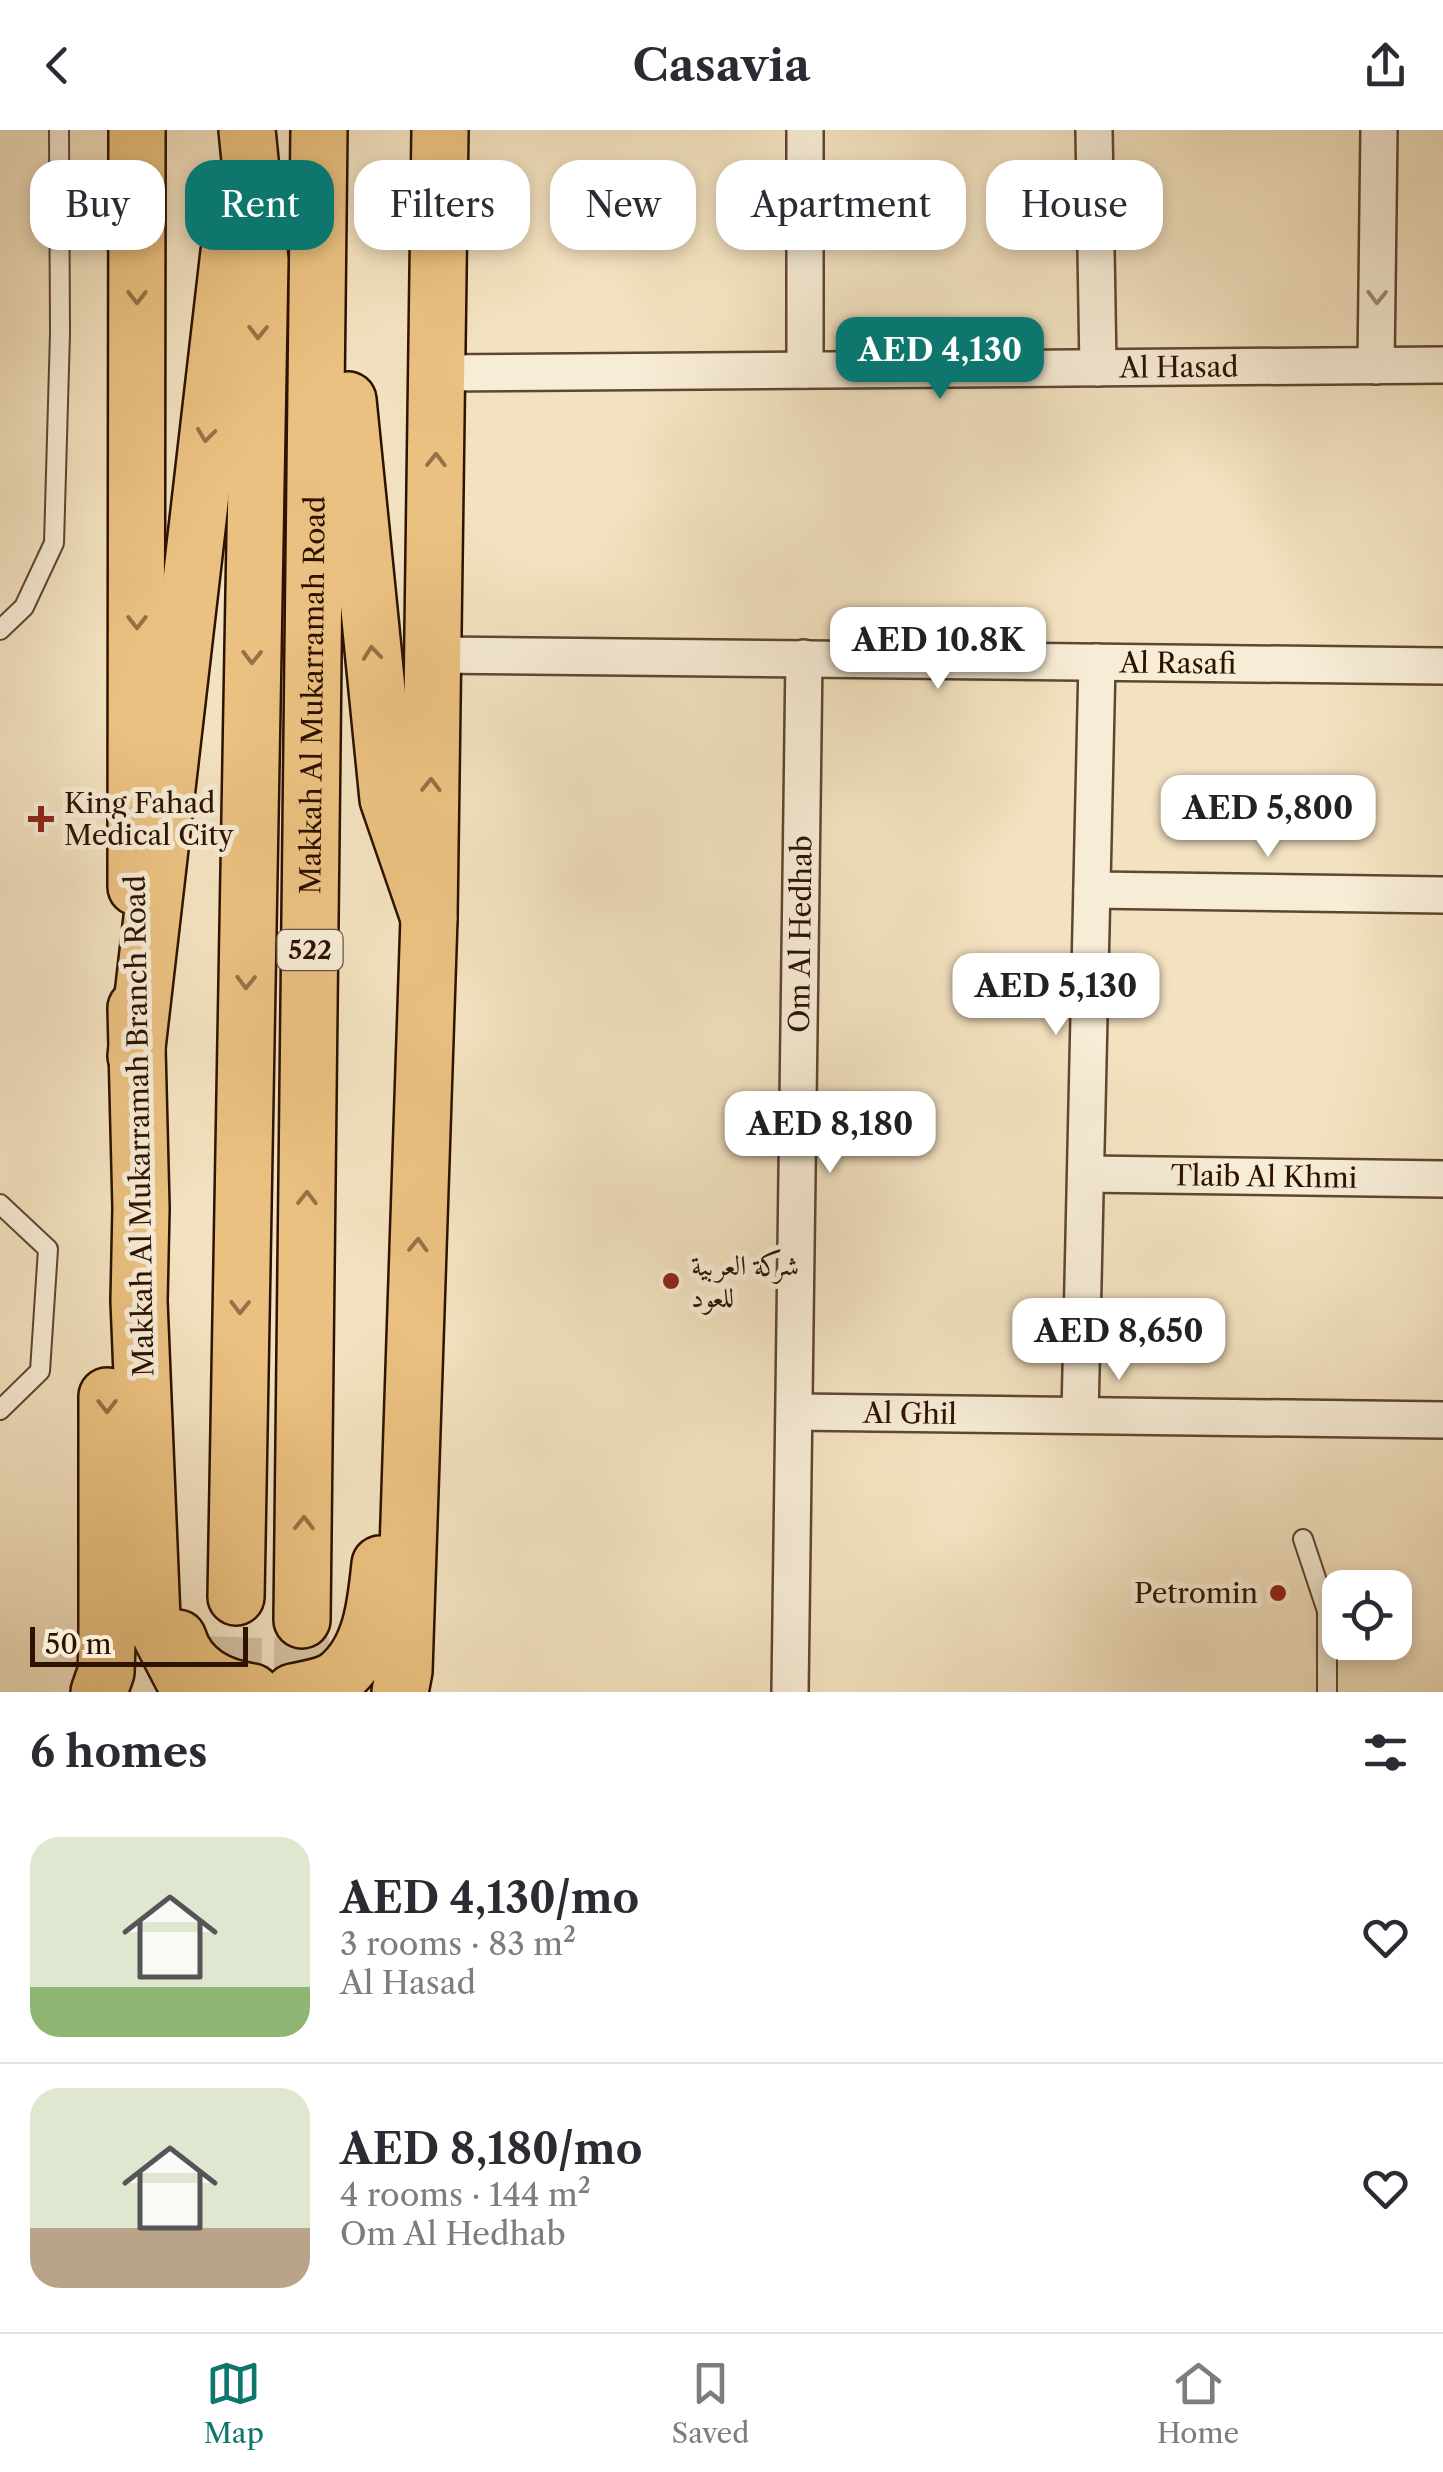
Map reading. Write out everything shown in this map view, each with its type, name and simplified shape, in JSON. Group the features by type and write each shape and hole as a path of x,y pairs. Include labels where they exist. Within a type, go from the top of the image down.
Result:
{"main road":[{"name":"Makkah Al Mukarramah Branch Road","path":"137,130 136,1056 142,1208 138,1302 152,1619 190,1692"},
{"path":"136,1056 246,130"},
{"name":"522","path":"236,1597 260,260 246,130"},
{"name":"Makkah Al Mukarramah Road","path":"302,1620 319,130"},
{"path":"400,1692 404,1671 429,918 440,130"},
{"path":"320,280 341,326 388,799 429,918"},
{"path":"99,1692 106,1672 107,1643 106,1340 142,1208"},
{"path":"142,1208 156,1270 173,1623 181,1648 194,1668 230,1689 252,1692"},
{"path":"293,1692 339,1678 371,1628 415,1328"},
{"path":"415,1328 420,1611 424,1666 436,1692"}],"street":[{"path":"805,130 805,370"},
{"path":"1094,130 1098,368"},
{"path":"1376,366 1379,130"},
{"name":"Al Hasad","path":"438,373 1443,365"},
{"name":"Al Rasafi","path":"433,654 1443,666"},
{"name":"Om Al Hedhab","path":"790,1692 804,658"},
{"path":"1080,1415 1097,662"},
{"path":"1092,890 1443,895"},
{"name":"Tlaib Al Khmi","path":"1086,1174 1443,1179"},
{"name":"Al Ghil","path":"795,1412 1443,1420"}],"lane":[{"path":"0,630 24,607 54,542 60,333 59,130"},
{"path":"0,1204 48,1249 40,1371 0,1410"},
{"path":"1303,1539 1327,1612 1326,1692"}],"tunnel":[{"path":"233,1692 236,1597"},
{"path":"301,1692 302,1620"}],"place":[{"name":"King Fahad Medical City","path":"41,819"},
{"name":"شركة العربية للعود","path":"671,1281"},
{"name":"Petromin","path":"1278,1593"}]}
